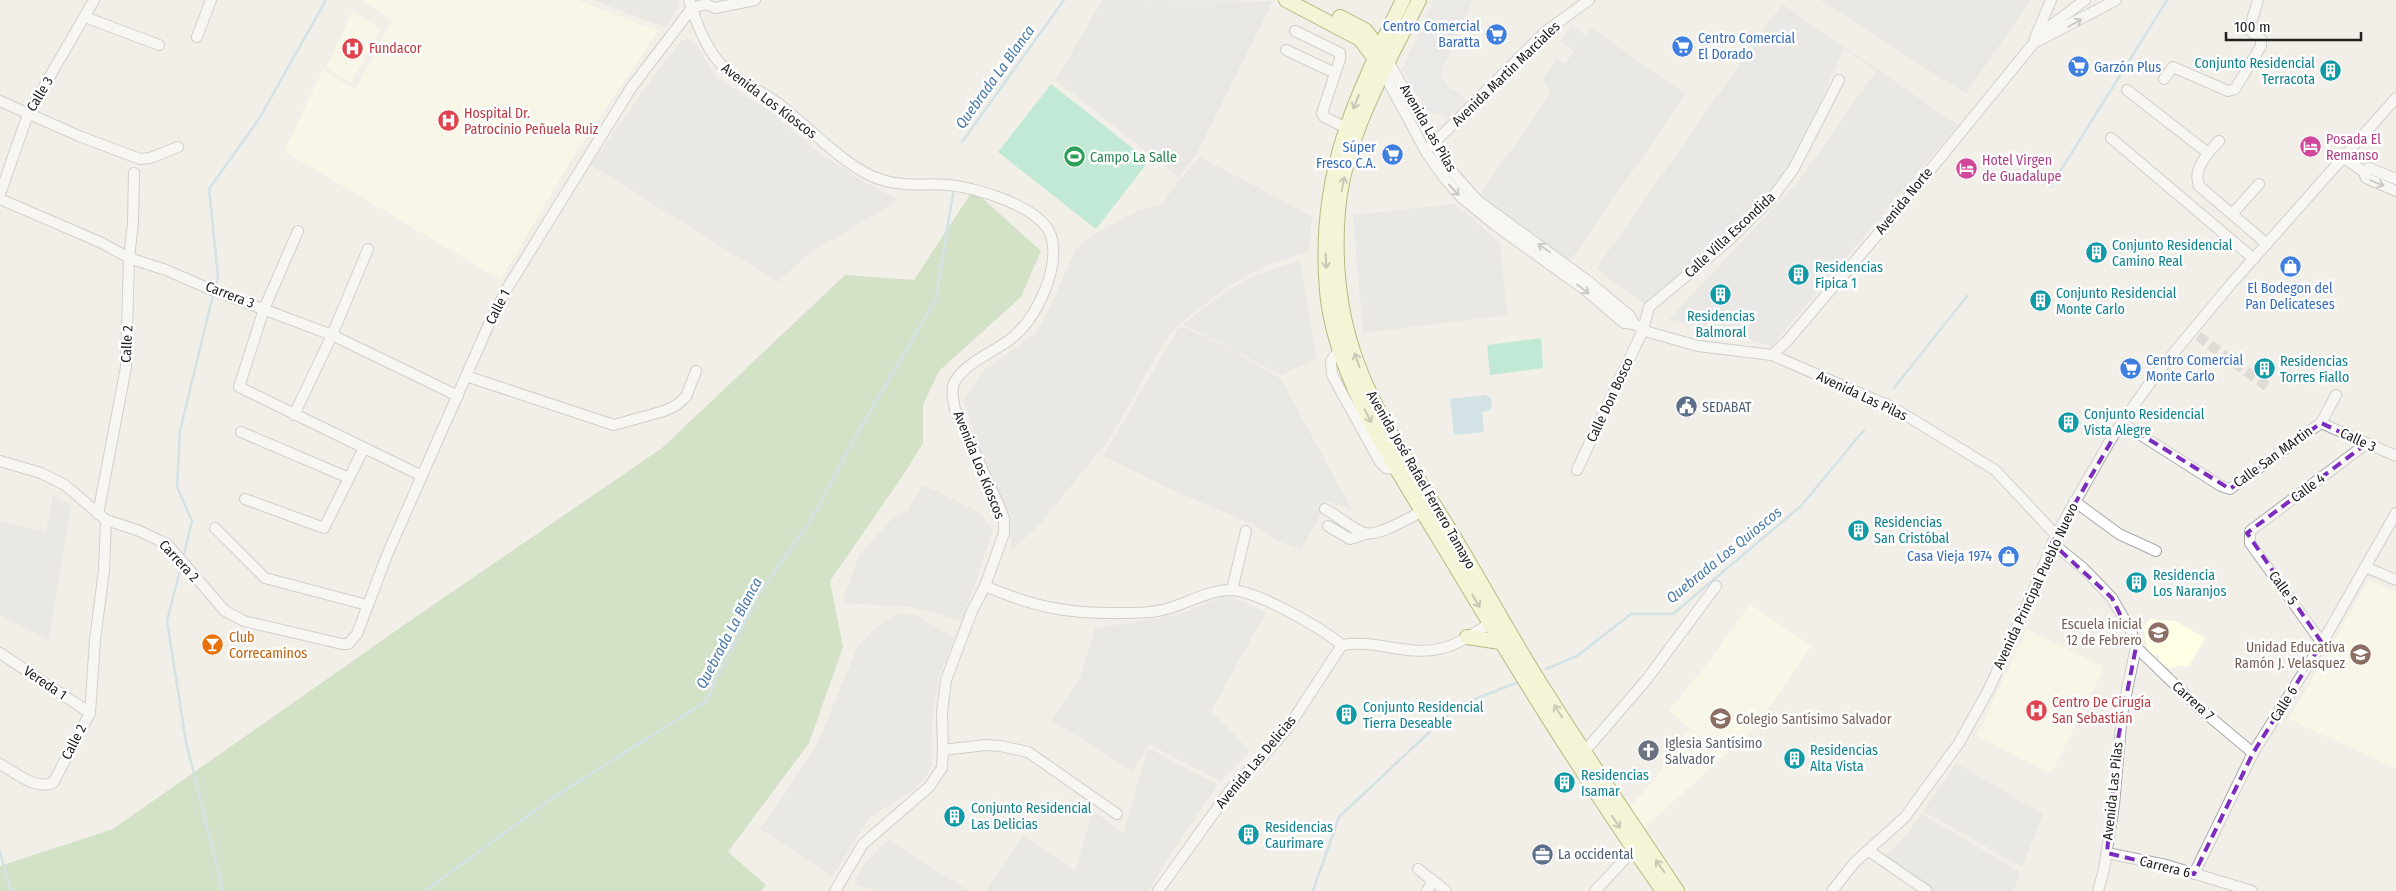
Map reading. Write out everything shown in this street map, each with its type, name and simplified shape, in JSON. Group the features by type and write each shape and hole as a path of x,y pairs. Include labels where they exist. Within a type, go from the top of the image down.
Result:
{"street":[{"name":"Calle 3","path":"0,194 4,170 28,114 94,0"},
{"path":"197,36 211,0"},
{"path":"690,4 707,2 715,8 755,0"},
{"path":"1286,0 1360,39 1381,60"},
{"path":"1306,0 1365,30 1381,60"},
{"name":"Avenida José Rafael Ferrero Tamayo","path":"1404,0 1381,60 1356,137 1338,209 1337,278 1340,303 1354,355 1372,397 1494,620 1500,642 1638,845 1677,891"},
{"name":"Avenida José Rafael Ferrero Tamayo","path":"1419,0 1381,60 1346,128 1336,163 1327,204 1326,243 1327,291 1339,350 1370,420 1423,512 1494,620 1585,751 1663,891"},
{"name":"Avenida Martin Marciales","path":"1425,151 1545,32 1589,0"},
{"name":"Avenida Norte","path":"2033,44 2051,0"},
{"name":"Avenida Norte","path":"1772,355 1787,341 1878,234 2033,44 2049,27 2085,0"},
{"path":"2033,44 2116,0"},
{"path":"2164,79 2173,67 2228,91 2235,89 2261,46 2261,39 2249,30 2258,0"},
{"name":"Calle 1","path":"357,634 367,605 422,476 508,286 587,156 631,88 671,38 690,4"},
{"name":"Avenida Los Kioscos","path":"690,4 704,39 716,59 726,70 778,103 827,146 862,170 881,180 915,186 948,185 967,188 1008,201 1042,221 1052,237 1053,266 1043,296 1023,325 1009,340 962,374 954,383 952,394 955,409 1004,519 1004,533 985,586 972,611 946,680 942,713 942,768 929,787 863,844 837,890"},
{"path":"85,17 159,45"},
{"path":"1295,31 1340,53 1340,59 1322,113 1324,117 1346,128"},
{"path":"1286,50 1335,74"},
{"name":"Avenida Las Pilas","path":"1381,60 1447,166 1478,201 1588,281 1630,315 1638,327"},
{"name":"Avenida Las Pilas","path":"1381,60 1425,151 1444,179 1480,215 1584,289 1624,323 1698,346 1772,355 1894,408 1995,470 2054,539 2112,598 2131,631 2136,647 2118,739 2114,805 2107,853 2098,891"},
{"name":"Calle Villa Escondida","path":"1638,327 1649,307 1726,242 1773,197 1794,168 1840,80"},
{"path":"2126,90 2208,153"},
{"name":"Avenida Principal Pueblo Nuevo","path":"1832,891 1856,862 1905,817 1964,734 1989,689 2021,619 2054,539 2074,501 2122,423 2157,373 2195,334 2254,259 2396,98"},
{"path":"0,101 140,159 150,158 178,147"},
{"path":"2111,138 2254,259"},
{"path":"2219,141 2208,153 2198,170 2199,186 2233,213 2267,244"},
{"path":"2344,158 2364,172 2366,178 2396,191"},
{"path":"2364,172 2369,168 2396,180"},
{"name":"Calle 2","path":"0,764 32,783 45,786 53,783 90,713 95,640 104,570 102,517 126,367 128,258 133,223 134,173"},
{"path":"2233,213 2259,184"},
{"name":"Carrera 3","path":"0,199 94,240 128,258 166,270 332,335 458,396"},
{"path":"298,231 264,309 239,387 422,476"},
{"path":"294,415 332,335 368,249"},
{"name":"Calle Don Bosco","path":"1577,470 1638,327"},
{"path":"466,376 614,425 664,411 675,406 686,397 696,371"},
{"name":"Calle San MArtin","path":"2122,423 2221,486 2230,489 2321,422 2336,395"},
{"name":"Calle 3","path":"2321,422 2396,456"},
{"path":"241,432 349,478"},
{"name":"Calle 4","path":"2250,531 2366,444"},
{"path":"245,499 324,528 364,448"},
{"name":"Carrera 2","path":"0,461 41,473 65,485 102,517 167,544 225,611 244,621 342,644 348,644 357,634"},
{"path":"2074,501 2109,528 2156,551"},
{"path":"1325,508 1355,529 1366,534"},
{"path":"1328,526 1350,538 1376,533 1423,512"},
{"name":"Calle 6","path":"2194,874 2253,753 2322,643 2396,513"},
{"path":"215,528 265,578 367,605"},
{"path":"1232,590 1246,531"},
{"name":"Calle 5","path":"2250,531 2250,543 2322,643"},
{"path":"2366,567 2396,580"},
{"path":"985,586 1042,607 1091,614 1139,613 1169,609 1206,594 1232,590 1245,592 1326,632 1342,645 1359,642 1440,650 1467,637 1494,620"},
{"path":"1585,751 1650,674 1716,586"},
{"path":"1467,637 1500,642"},
{"name":"Avenida Las Delicias","path":"1158,891 1234,785 1258,762 1287,729 1342,645"},
{"name":"Carrera 7","path":"2136,647 2198,707 2253,753"},
{"name":"Vereda 1","path":"1,656 90,713"},
{"path":"943,750 984,745 1000,746 1028,752 1117,814"},
{"path":"1595,891 1638,845"},
{"path":"1869,851 1927,891"},
{"name":"Carrera 6","path":"2107,853 2166,865 2252,891"},
{"path":"1418,869 1446,891"},
{"path":"1426,891 1433,880"}],"highlighted area":[{"path":"2122,423 2230,489 2321,423 2366,444 2247,533 2322,643 2253,753 2194,874 2107,853 2118,739 2136,647 2112,598 2052,543"}],"shaded area":[{"name":"Hospital Dr. Patrocinio Peñuela Ruiz","path":"363,0 577,0 658,31 574,155 501,280 284,151 323,70 355,90 393,20"},
{"path":"592,0 677,0 679,5 665,27"},
{"path":"1102,0 1273,1 1198,151 1179,178 1056,80"},
{"path":"1434,0 1473,0 1441,74 1448,88 1458,92 1466,100 1446,120 1440,114 1428,114 1402,69"},
{"path":"1820,0 2030,0 1966,94"},
{"path":"1782,4 1958,125 1772,346 1725,332 1669,319 1798,182 1876,71 1844,48 1788,174 1649,307 1596,269"},
{"name":"Fundacor","path":"353,11 380,29 351,83 326,67"},
{"path":"1572,25 1586,35 1591,28 1686,94 1570,261 1478,197 1551,93 1542,79 1557,58 1565,64 1574,51 1561,41"},
{"path":"689,39 695,42 717,78 773,113 813,148 835,163 868,184 899,200 808,254 778,282 591,165 661,66 681,41"},
{"path":"1200,157 1312,216 1309,251 1270,264 1230,285 1178,325 1164,342 1111,437 1039,525 1012,550 1006,508 977,443 963,400 982,372 1034,334 1047,314 1076,249 1094,234 1134,213 1163,203 1180,179"},
{"path":"1455,204 1500,243 1507,315 1363,333 1353,215"},
{"path":"1300,260 1317,359 1281,375 1183,324 1228,290 1254,276"},
{"path":"1179,327 1187,328 1233,351 1281,379 1352,510 1328,501 1301,550 1276,540 1254,525 1166,487 1103,456"},
{"path":"921,486 934,490 978,512 993,529 962,621 911,607 842,603 860,554 893,518 908,511"},
{"path":"53,496 71,504 49,640 0,615 0,521 46,532"},
{"name":"Unidad Educativa Ramón J. Velasquez","path":"2369,580 2396,592 2396,769 2289,719"},
{"path":"1226,595 1266,612 1211,711 1250,751 1220,781 1149,744 1132,771 1051,720 1080,678 1095,628 1178,615"},
{"name":"Colegio Santísimo Salvador","path":"1750,604 1811,646 1755,728 1643,829 1629,808 1652,783 1689,729 1669,710 1709,662"},
{"path":"899,613 917,615 954,638 938,680 932,720 931,769 915,789 870,817 832,877 760,829 815,749 857,648 878,625"},
{"path":"2150,619 2175,621 2205,638 2188,667 2177,665 2173,669 2169,668 2159,661 2159,655 2149,656 2143,626"},
{"name":"Centro De Cirugía San Sebastián","path":"2027,629 2104,667 2051,774 1977,736"},
{"path":"1148,748 1218,785 1148,891 985,891 1023,836 1075,871 1093,810 1123,834"},
{"path":"1956,763 2043,814 2022,867 1923,811"},
{"path":"1922,814 2020,872 2014,891 1917,891 1878,864 1904,838"},
{"path":"888,839 969,891 873,891 854,883 864,865"}],"green space":[{"name":"Campo La Salle","path":"1051,84 1149,161 1096,229 998,152"},
{"path":"973,190 1041,251 1021,297 939,371 923,405 923,443 904,474 830,581 843,647 809,743 728,852 766,885 762,891 0,891 0,866 113,829 404,625 662,448 845,275 914,280"},
{"path":"1541,338 1543,368 1490,375 1487,345"}],"water":[{"path":"1485,395 1491,398 1492,403 1490,410 1482,412 1484,432 1454,435 1450,399"}],"waterway":[{"path":"215,289 218,276 209,189 259,119 326,0"},
{"name":"Quebrada La Blanca","path":"962,142 1064,0"},
{"name":"Quebrada Los Quioscos","path":"2051,186 2167,0"},
{"name":"Quebrada La Blanca","path":"425,891 551,799 705,702 760,592 811,520 857,434 936,299 953,193"},
{"path":"183,558 192,521 177,487 180,431 213,295"},
{"name":"Quebrada Los Quioscos","path":"1894,388 1967,296"},
{"name":"Quebrada Los Quioscos","path":"1546,669 1577,656 1631,614 1673,614 1801,506 1864,430"},
{"path":"181,566 167,621 186,742 223,891"},
{"name":"Quebrada Los Quioscos","path":"1313,891 1339,817 1457,706 1516,683"},
{"path":"0,852 11,891"}],"tunnel":[{"path":"2198,336 2268,387"}],"place":[{"name":"Centro Comercial Baratta","path":"1496,34"},
{"name":"Centro Comercial El Dorado","path":"1682,46"},
{"name":"Fundacor","path":"353,48"},
{"name":"Garzón Plus","path":"2078,67"},
{"name":"Conjunto Residencial Terracota","path":"2331,71"},
{"name":"Hospital Dr. Patrocinio Peñuela Ruiz","path":"448,121"},
{"name":"Posada El Remanso","path":"2310,147"},
{"name":"Súper Fresco C.A.","path":"1392,155"},
{"name":"Campo La Salle","path":"1074,157"},
{"name":"Hotel Virgen de Guadalupe","path":"1966,168"},
{"name":"Conjunto Residencial Camino Real","path":"2096,253"},
{"name":"El Bodegon del Pan Delicateses","path":"2290,266"},
{"name":"Residencias Fipica 1","path":"1799,275"},
{"name":"Residencias Balmoral","path":"1721,294"},
{"name":"Conjunto Residencial Monte Carlo","path":"2040,301"},
{"name":"Centro Comercial Monte Carlo","path":"2130,368"},
{"name":"Residencias Torres Fiallo","path":"2264,369"},
{"name":"SEDABAT","path":"1686,407"},
{"name":"Conjunto Residencial Vista Alegre","path":"2068,422"},
{"name":"Residencias San Cristóbal","path":"1858,530"},
{"name":"Casa Vieja 1974","path":"2008,556"},
{"name":"Residencia Los Naranjos","path":"2137,583"},
{"name":"Escuela inicial 12 de Febrero","path":"2158,632"},
{"name":"Club Correcaminos","path":"213,645"},
{"name":"Unidad Educativa Ramón J. Velasquez","path":"2361,655"},
{"name":"Centro De Cirugía San Sebastián","path":"2036,710"},
{"name":"Conjunto Residencial Tierra Deseable","path":"1347,715"},
{"name":"Colegio Santísimo Salvador","path":"1720,719"},
{"name":"Iglesia Santísimo Salvador","path":"1649,751"},
{"name":"Residencias Alta Vista","path":"1794,758"},
{"name":"Residencias Isamar","path":"1565,783"},
{"name":"Conjunto Residencial Las Delicias","path":"955,816"},
{"name":"Residencias Caurimare","path":"1249,835"},
{"name":"La occidental","path":"1542,854"}]}
